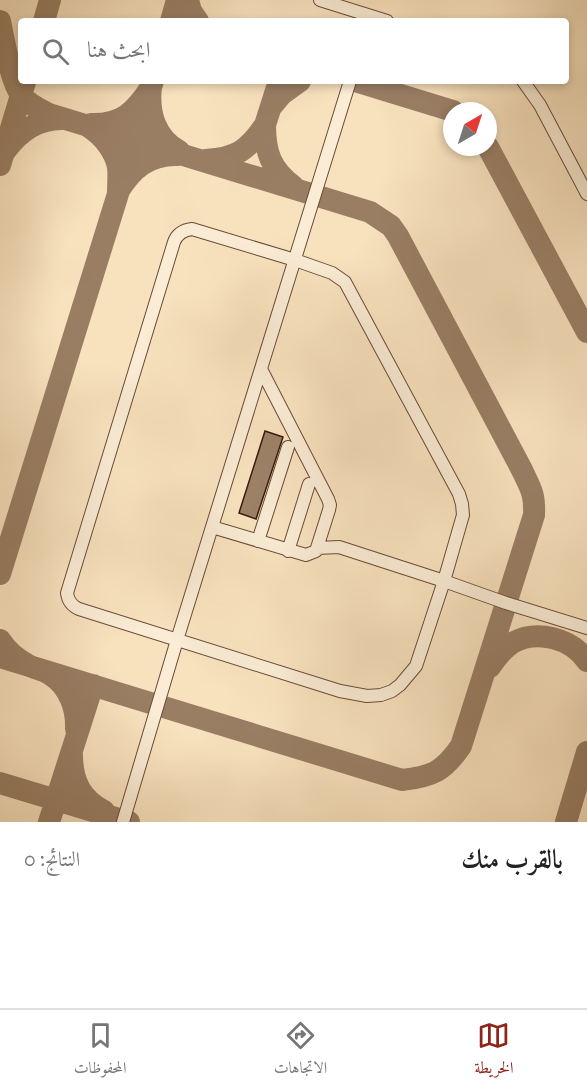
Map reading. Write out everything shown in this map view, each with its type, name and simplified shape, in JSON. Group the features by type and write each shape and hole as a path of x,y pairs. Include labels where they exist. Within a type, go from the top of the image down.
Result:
{"lane":[{"path":"320,0 368,18"},
{"path":"123,822 349,84"},
{"path":"525,84 540,105 587,194"},
{"path":"192,229 295,260 337,275 349,286 459,494 462,504 463,515 416,666 400,685 381,695 367,696 340,691 79,609 70,602 67,593 174,243 179,234 192,229"},
{"path":"212,527 306,555 314,553 323,531 330,505 328,499 261,369"},
{"path":"258,542 288,447"},
{"path":"288,550 309,484"},
{"path":"323,531 339,547"},
{"path":"317,548 339,547 587,628"}],"building":[{"path":"265,431 283,437 256,519 239,513"}],"taxiway":[{"path":"45,18 50,0"},
{"path":"172,18 177,0"},
{"path":"188,0 196,18"},
{"path":"0,21 8,60 17,88 27,101 41,110 370,212 391,226 522,470 534,502 534,515 461,746 443,767 429,775 402,780 0,657"},
{"path":"0,165 24,84"},
{"path":"0,574 152,84"},
{"path":"265,125 278,84"},
{"path":"272,106 282,94 296,84"},
{"path":"365,84 443,108"},
{"path":"91,124 111,122 126,115 133,110 151,87 151,106 155,124 164,139 179,151"},
{"path":"6,150 17,137 38,123 64,119"},
{"path":"206,160 234,155 241,151 253,141 265,125 266,144 274,167 293,186"},
{"path":"89,127 104,139 114,155 118,167 118,192 129,176 142,164 158,157 178,155"},
{"path":"493,156 587,332"},
{"path":"490,667 512,643 542,636 563,642 580,653 587,661"},
{"path":"0,640 16,657 48,673 63,685 71,699 76,729"},
{"path":"49,822 93,685"},
{"path":"566,822 587,752"},
{"path":"72,755 72,764 79,788 89,801 104,811"},
{"path":"0,783 129,822"}]}
